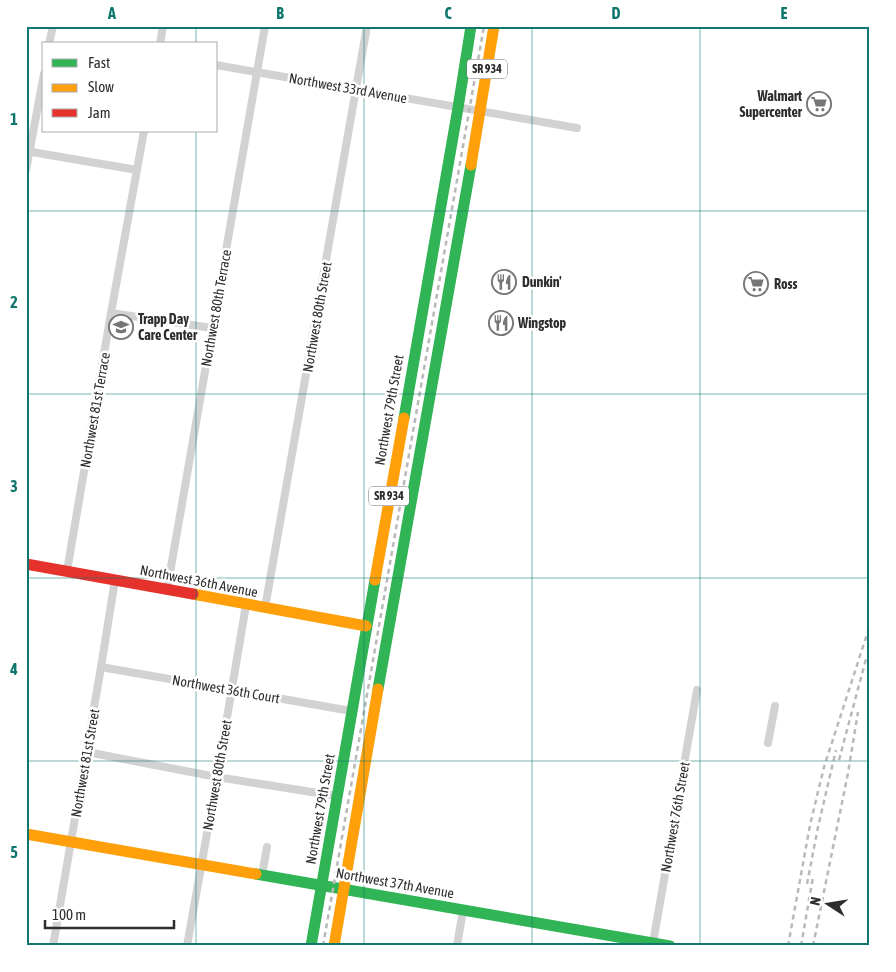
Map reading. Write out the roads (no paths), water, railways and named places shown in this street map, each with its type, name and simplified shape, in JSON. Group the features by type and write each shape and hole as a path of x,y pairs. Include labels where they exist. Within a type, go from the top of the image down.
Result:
{"main road":[{"name":"Northwest 79th Street","path":"311,946 471,26"},
{"name":"SR 934","path":"334,946 494,26"},
{"name":"Northwest 36th Avenue","path":"26,564 366,626"},
{"name":"Northwest 37th Avenue","path":"26,834 670,946"}],"street":[{"path":"49,42 53,26"},
{"path":"160,42 163,26"},
{"name":"Northwest 80th Terrace","path":"167,590 265,26"},
{"name":"Northwest 80th Street","path":"265,608 367,26"},
{"name":"Northwest 33rd Avenue","path":"218,65 577,128"},
{"path":"26,170 42,84"},
{"name":"Northwest 81st Terrace","path":"68,572 111,313 144,132"},
{"path":"28,151 138,170"},
{"path":"111,313 212,328"},
{"name":"Northwest 81st Street","path":"53,946 115,580"},
{"name":"Northwest 80th Street","path":"187,946 246,605"},
{"name":"Northwest 36th Court","path":"101,667 351,711"},
{"name":"Northwest 76th Street","path":"653,943 698,690"},
{"path":"768,743 775,706"},
{"path":"87,752 217,777 337,796"},
{"path":"262,875 267,847"},
{"path":"457,946 463,910"}],"railway":[{"path":"323,946 484,26"},
{"path":"788,946 810,825 824,767 870,625"},
{"path":"839,760 866,659"},
{"path":"870,684 870,711"},
{"path":"813,946 848,773 858,712"},
{"path":"807,884 836,750"},
{"path":"801,946 813,877"}],"place":[{"name":"Walmart Supercenter","path":"819,104"},
{"name":"Dunkin'","path":"504,282"},
{"name":"Ross","path":"756,284"},
{"name":"Wingstop","path":"501,323"},
{"name":"Trapp Day Care Center","path":"121,327"}]}
